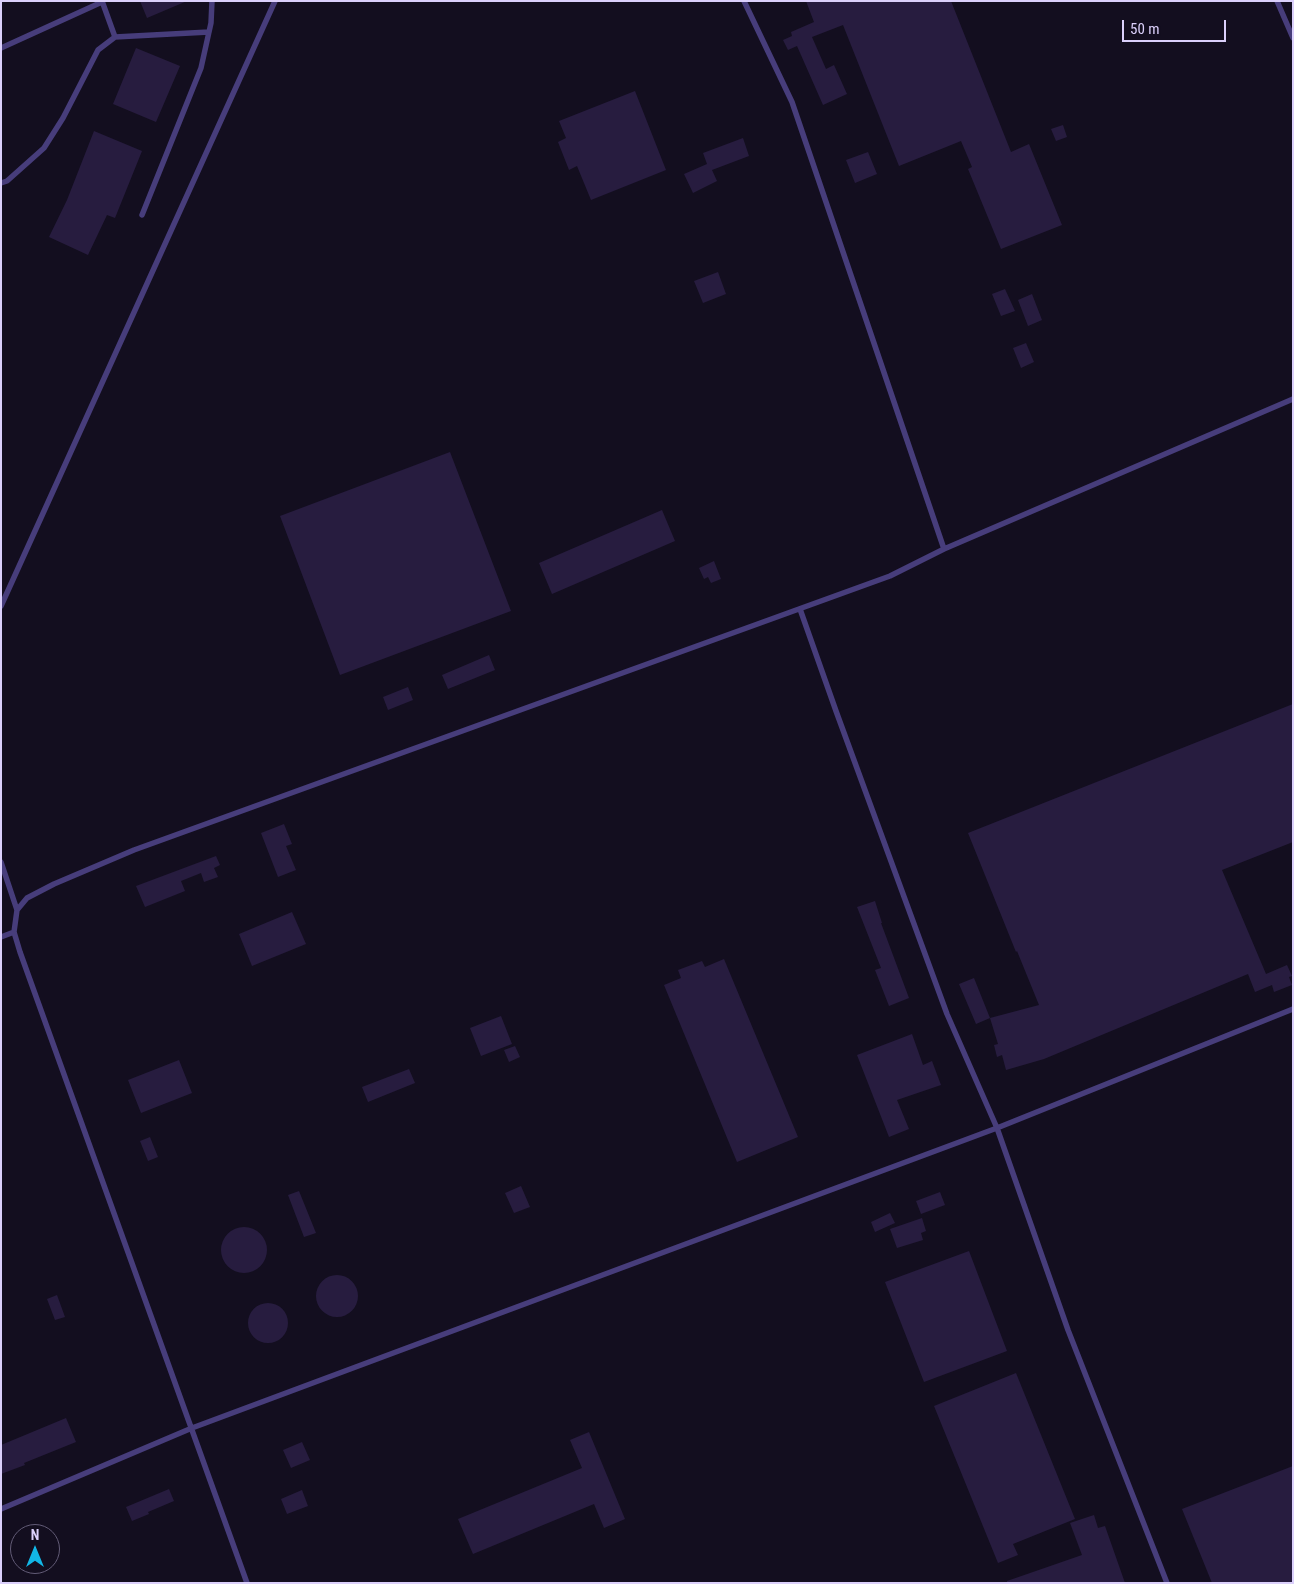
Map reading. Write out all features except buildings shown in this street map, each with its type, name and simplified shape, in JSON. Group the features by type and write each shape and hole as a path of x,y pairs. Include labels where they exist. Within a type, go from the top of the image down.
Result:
{"lane":[{"path":"1,48 102,1 115,37"},
{"path":"142,215 201,68 212,22 212,1"},
{"path":"1,606 274,1"},
{"path":"744,1 792,102 944,549"},
{"path":"1277,1 1293,38"},
{"path":"1,183 7,181 44,148 63,118 98,50 115,37 209,32"},
{"path":"247,1583 14,932 18,910 27,898 134,850 890,576 944,549 1293,399"},
{"path":"800,608 947,1014 997,1128 1068,1330 1167,1583"},
{"path":"1,862 18,910"},
{"path":"1,937 14,932"},
{"path":"1,1509 192,1428 997,1128 1293,1009"}]}
